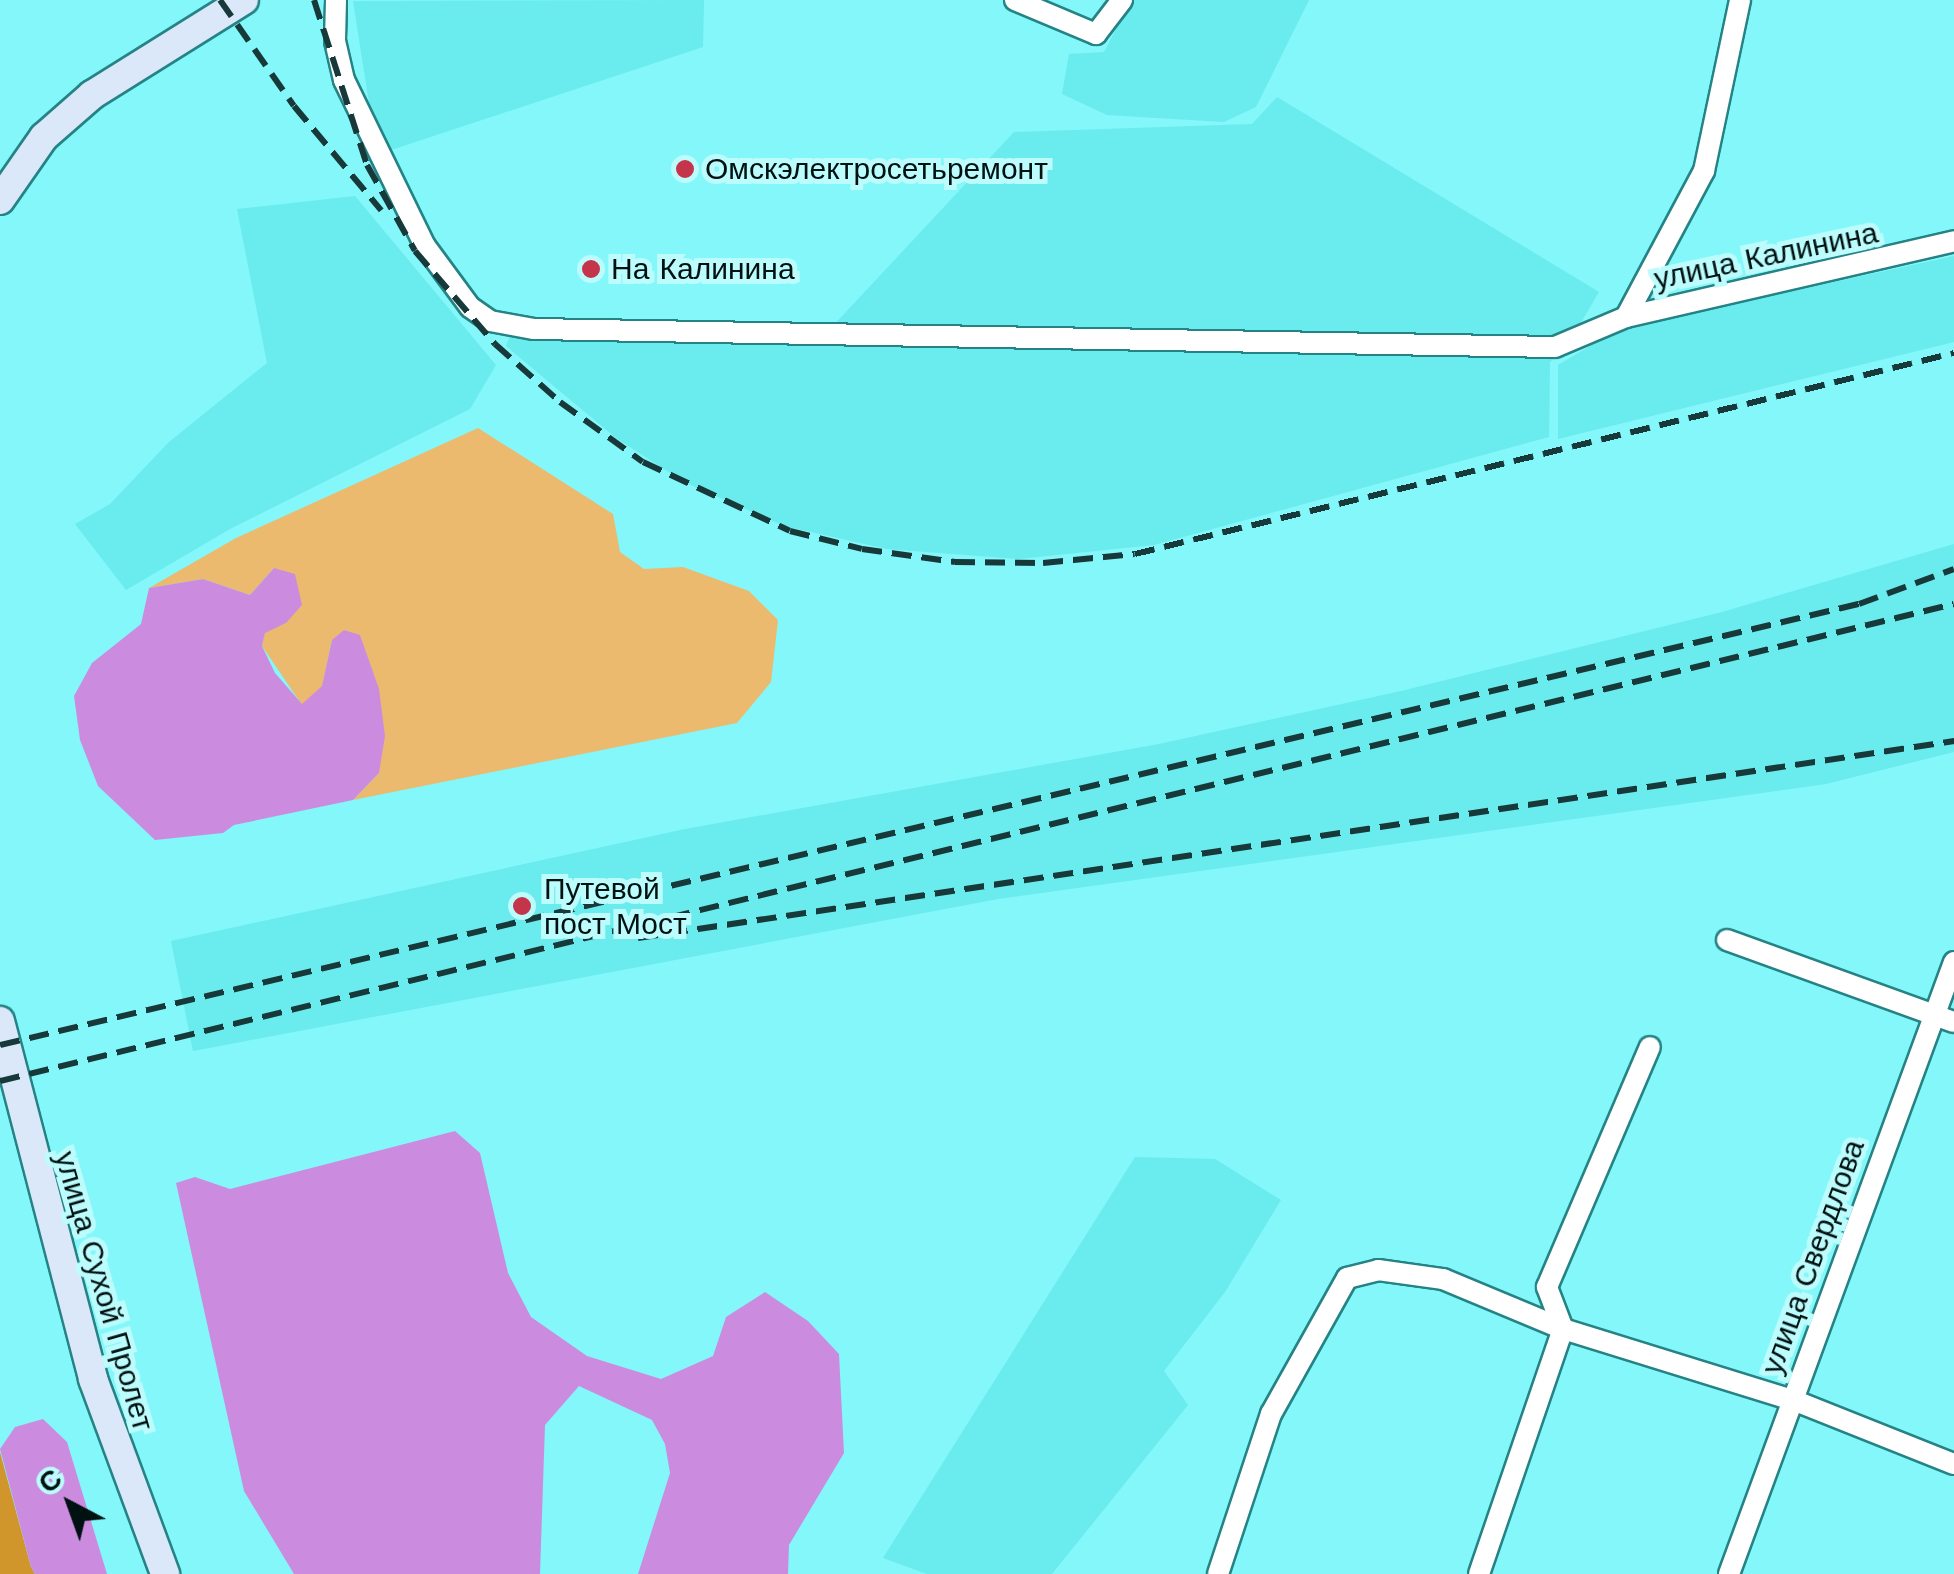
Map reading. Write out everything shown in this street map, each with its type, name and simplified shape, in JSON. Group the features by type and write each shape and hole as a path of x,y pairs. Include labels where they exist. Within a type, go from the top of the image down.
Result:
{"main road":[{"path":"0,200 44,137 92,95 244,0"},
{"name":"улица Сухой Пролет","path":"0,1021 93,1379 165,1574"}],"street":[{"name":"улица Калинина","path":"336,0 335,41 355,108 425,246 470,307 490,321 568,330 1498,350 1556,347 1626,317 1954,240"},
{"path":"1015,0 1096,34 1122,0"},
{"path":"1626,317 1704,171 1740,0"},
{"path":"1727,940 1954,1022"},
{"name":"улица Свердлова","path":"1729,1574 1954,962"},
{"path":"1479,1574 1563,1329 1547,1286 1650,1047"},
{"path":"1218,1574 1270,1414 1347,1278 1378,1270 1443,1279 1563,1329 1793,1400 1954,1464"}],"shaded area":[{"path":"704,0 703,47 391,150 369,103 353,1"},
{"path":"1131,0 1309,0 1256,107 1224,122 1107,115 1062,94 1069,54 1104,52"},
{"path":"1277,97 1599,292 1566,348 1550,362 1549,437 1154,545 1018,559 887,549 784,526 684,482 616,438 506,346 511,333 536,340 817,343 1014,132 1252,124"},
{"path":"355,196 496,365 470,409 230,529 126,590 75,524 110,504 169,442 267,363 237,209"},
{"path":"1954,256 1954,342 1558,439 1558,365 1619,329"},
{"path":"478,428 613,514 620,552 644,569 683,567 749,591 778,620 771,682 737,723 353,800 379,773 332,640 322,687 302,705 262,646 265,632 286,623 274,568 250,595 203,579 149,588 236,538"},
{"path":"1954,544 1954,752 1826,784 998,899 193,1051 171,941 685,829 1159,744 1401,691 1722,612"},
{"path":"274,568 295,574 302,605 286,623 265,633 262,646 275,673 302,704 322,686 332,640 344,630 360,635 379,689 385,736 379,773 353,800 234,825 223,833 155,840 98,786 80,740 74,696 92,663 141,624 149,588 203,579 250,595"},
{"path":"455,1131 480,1153 508,1273 531,1317 587,1356 661,1379 713,1356 726,1317 765,1292 808,1321 839,1354 844,1453 789,1545 788,1574 638,1574 670,1473 665,1444 652,1420 579,1386 545,1425 540,1574 294,1574 244,1491 176,1183 195,1177 230,1189"},
{"path":"1135,1157 1215,1159 1281,1200 1225,1292 1164,1371 1188,1405 1052,1574 927,1574 883,1558"},
{"path":"43,1419 67,1442 107,1574 35,1574 31,1567 0,1449 15,1427"},
{"path":"0,1452 31,1567 35,1574 0,1574"}],"railway":[{"path":"220,0 294,106 381,210"},
{"path":"314,0 367,165 415,251 495,344 560,402 643,462 790,531 862,549 955,562 1043,563 1135,554 1954,353"},
{"path":"0,1045 1859,604 1954,569"},
{"path":"0,1081 1954,604"},
{"path":"638,938 1954,741"}],"place":[{"name":"Омскэлектросетьремонт","path":"685,169"},
{"name":"На Калинина","path":"591,269"},
{"name":"Путевой пост Мост","path":"522,906"}]}
